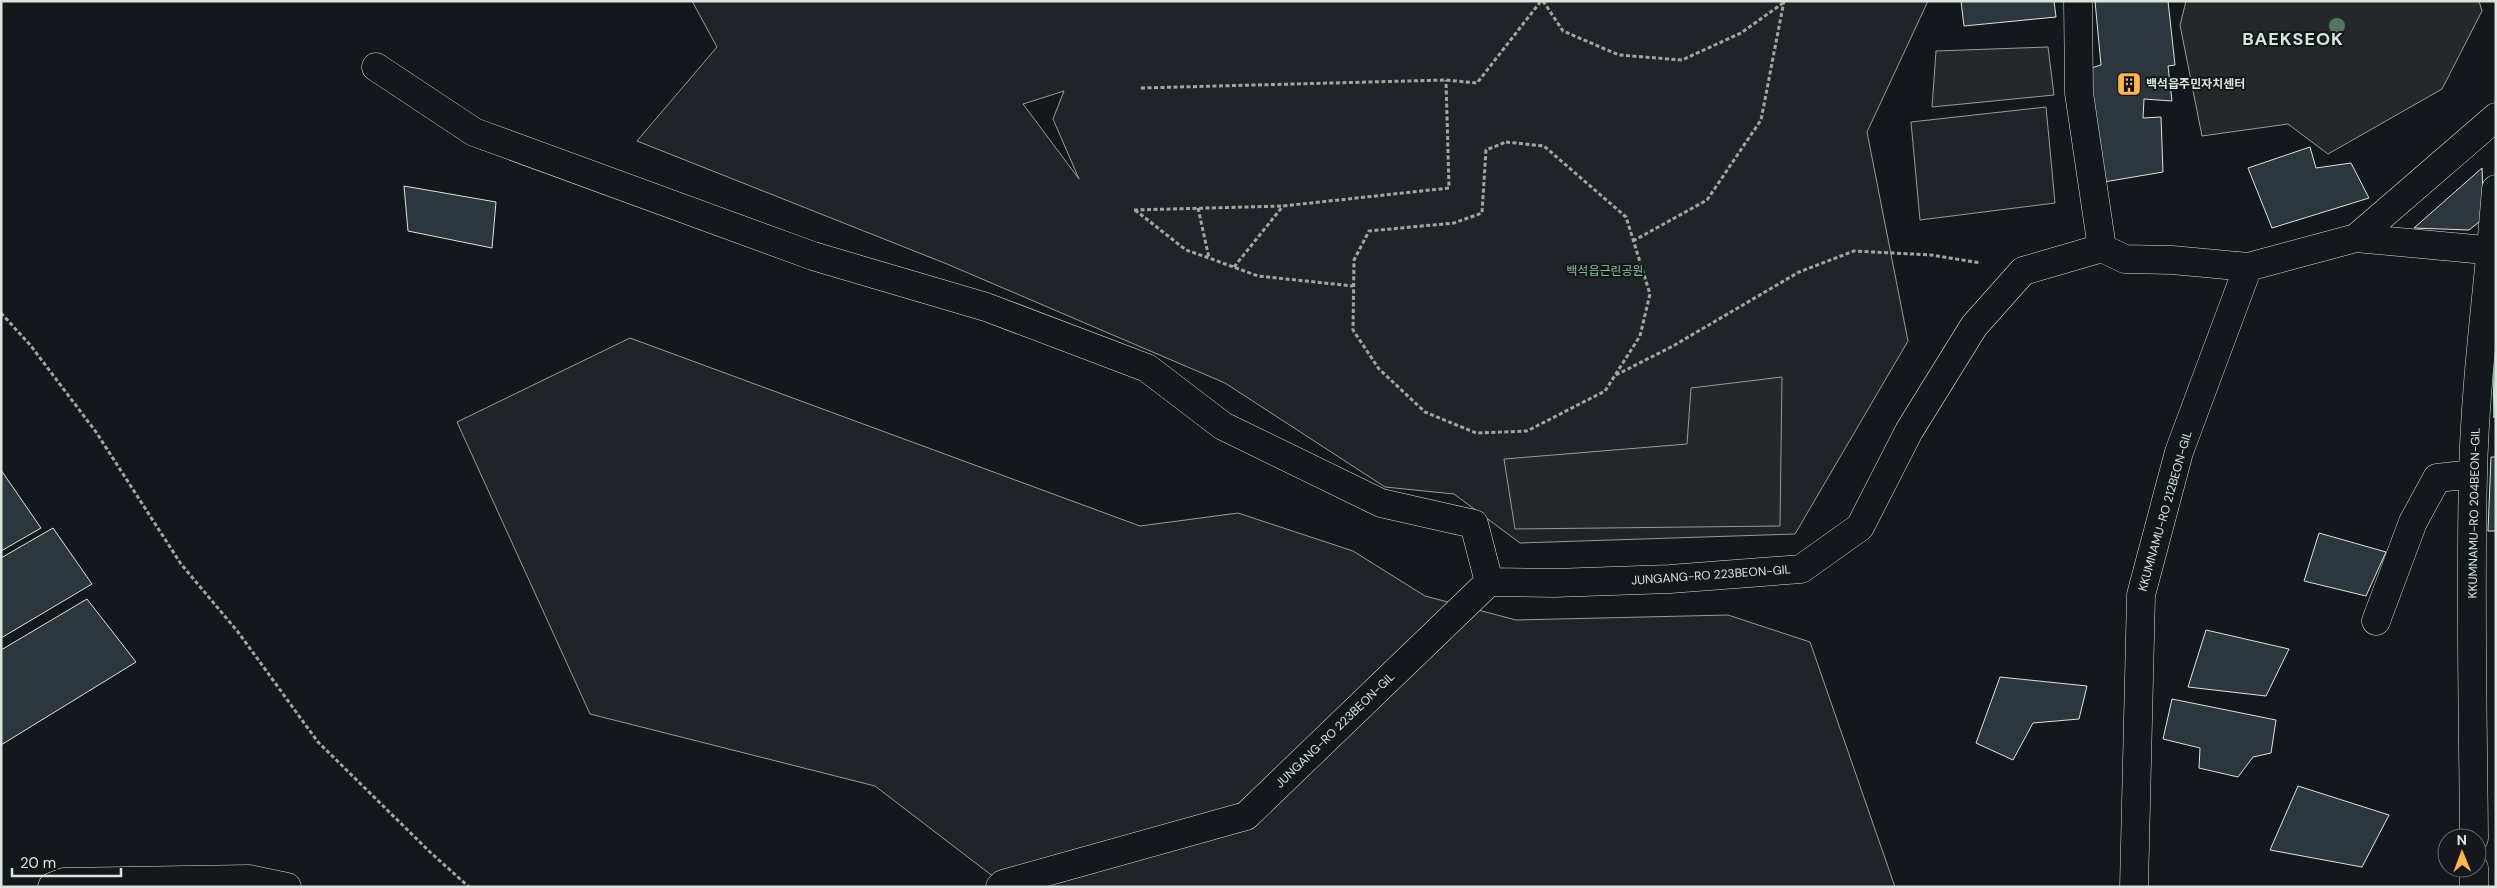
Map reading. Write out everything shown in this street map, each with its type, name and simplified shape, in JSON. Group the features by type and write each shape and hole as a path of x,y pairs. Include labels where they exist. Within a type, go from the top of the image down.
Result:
{"street":[{"path":"2078,1 2079,93 2102,248 2125,259 2172,260 2248,267 2356,238 2494,252"},
{"path":"376,67 474,132 812,256 986,307 1147,368 1223,426 1381,503 1474,524 1489,582"},
{"path":"2356,238 2496,117"},
{"name":"KKUMNAMU-RO 204BEON-GIL","path":"2474,828 2472,474 2479,364 2494,252 2496,189"},
{"name":"JUNGANG-RO 223BEON-GIL","path":"1000,887 1003,884 1246,816 1489,582 1554,583 1670,579 1801,569 1860,527 1909,431 1974,326 2023,271 2102,248"},
{"name":"KKUMNAMU-RO 212BEON-GIL","path":"2134,887 2141,595 2179,452 2248,267"},
{"path":"2376,621 2413,522 2437,478 2472,474"},
{"path":"52,887 64,882 249,878 287,887"}],"path":[{"path":"1141,88 1446,80 1477,83 1542,1 1563,32 1619,55 1682,60 1742,33 1784,2"},
{"path":"1633,241 1707,200 1761,120 1784,2"},
{"path":"1353,286 1258,276 1186,250 1134,210 1283,206 1449,188 1446,80"},
{"path":"1506,142 1544,146 1626,217 1650,294 1640,336 1605,391 1527,431 1476,433 1425,412 1379,369 1353,330 1353,286 1354,260 1369,231 1454,223 1482,213 1486,150 1506,142"},
{"path":"1234,267 1283,206"},
{"path":"1198,208 1209,258"},
{"path":"1615,375 1673,346 1799,272 1854,251 1930,255 1981,263"},
{"path":"1,313 31,346 96,432 181,564 238,632 318,742 430,852 469,887"}],"green space":[{"name":"백석읍근린공원","path":"692,1 1928,1 1867,132 1908,341 1795,534 1520,543 1454,494 1385,487 1225,383 947,264 637,141 717,47","holes":["1064,91 1053,119 1079,179 1023,104"]},
{"path":"2046,107 2055,203 1920,220 1911,122"},
{"path":"630,338 1140,526 1238,513 1353,551 1425,596 1516,620 1728,615 1810,642 1895,887 1000,887 1003,884 875,786 590,714 457,422"}],"shaded area":[{"path":"2186,1 2479,1 2482,11 2442,89 2328,154 2288,124 2202,136 2180,25"},
{"path":"2048,47 2054,95 1932,107 1936,51"},
{"path":"1782,377 1780,526 1515,529 1504,459 1687,444 1691,388"}],"building":[{"path":"1961,1 2054,1 2056,17 1964,26"},
{"name":"백석읍주민자치센터","path":"2095,1 2168,1 2175,65 2168,66 2172,101 2144,99 2143,118 2161,117 2163,172 2098,183 2088,69 2101,65"},
{"path":"2310,147 2316,168 2351,163 2369,198 2272,228 2248,168"},
{"path":"2482,168 2484,218 2469,230 2414,228"},
{"path":"404,186 496,202 492,248 408,231"},
{"path":"2492,323 2496,324 2494,418"},
{"path":"2491,457 2496,457 2496,531 2488,531"},
{"path":"1,470 41,528 1,551"},
{"path":"53,528 92,584 1,638 1,558"},
{"path":"2319,533 2386,552 2366,596 2304,581"},
{"path":"87,599 136,662 1,745 1,650"},
{"path":"2206,630 2289,649 2266,696 2188,687"},
{"path":"2000,677 2087,686 2079,719 2033,723 2013,760 1976,743"},
{"path":"2172,699 2276,720 2271,753 2253,757 2238,777 2199,768 2200,748 2163,739"},
{"path":"2298,786 2389,815 2362,867 2270,850"}],"place":[{"name":"백석읍주민자치센터","path":"2129,84"}],"district":[{"name":"BAEKSEOK","path":"2293,39"}]}
